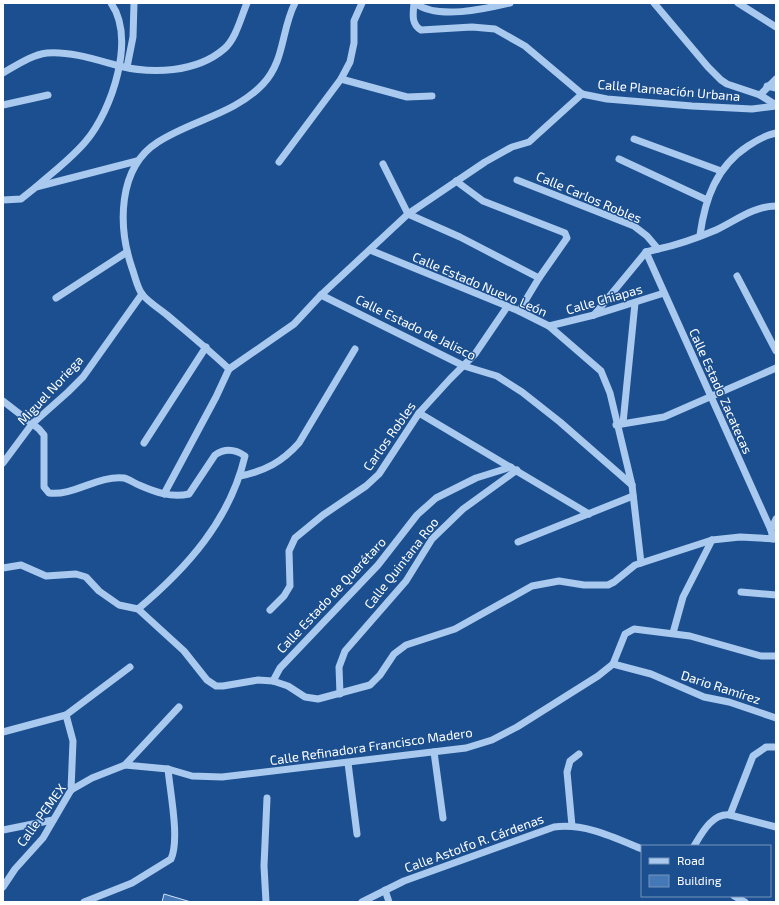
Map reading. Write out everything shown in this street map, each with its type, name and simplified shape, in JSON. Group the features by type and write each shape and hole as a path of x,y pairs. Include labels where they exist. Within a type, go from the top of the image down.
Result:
{"street":[{"path":"111,3 118,16 121,28 123,66"},
{"path":"3,200 21,198 36,187 76,151 94,131 110,99 133,37 134,3"},
{"path":"3,73 29,58 48,53 88,58 123,66 158,71 182,67 207,60 225,48 236,30 247,3"},
{"path":"229,369 206,347 142,294 127,252 123,231 123,213 129,179 137,161 143,153 162,139 232,107 250,96 264,83 272,72 282,52 288,20 295,3"},
{"path":"279,162 341,80 350,62 354,43 354,21 362,3"},
{"path":"414,3 422,8 436,11 470,11 510,3"},
{"name":"Calle Planeación Urbana","path":"414,3 413,20 416,27 421,30 472,27 495,29 525,46 582,94 607,99 692,106 752,108 776,105"},
{"path":"654,3 708,67 721,80 727,84 760,95 776,105"},
{"path":"738,3 776,27"},
{"path":"760,95 776,78"},
{"path":"341,80 407,97 432,96"},
{"path":"768,86 776,88"},
{"path":"164,494 216,397 229,369 294,324 321,294 408,214 492,158 512,147 528,142 582,94"},
{"path":"3,105 48,95"},
{"path":"700,236 707,200 721,171 739,152 762,138 776,133"},
{"path":"634,139 721,171"},
{"path":"619,159 707,200"},
{"path":"36,187 137,161"},
{"path":"383,164 408,214 460,237 539,278"},
{"name":"Calle Carlos Robles","path":"517,180 634,226 647,236 658,250"},
{"path":"456,181 483,201 565,233 568,238 539,278 520,311"},
{"path":"594,315 646,252 679,244 716,230 753,211 768,206 776,206"},
{"name":"Calle Estado Nuevo León","path":"370,250 520,311 549,326 601,371 620,424 632,485 638,548 641,563"},
{"path":"56,298 127,252"},
{"name":"Calle Estado Zacatecas","path":"646,252 775,539"},
{"path":"737,276 776,351"},
{"name":"Calle Chiapas","path":"549,326 594,315 664,293"},
{"name":"Miguel Noriega","path":"3,463 32,424 83,377 142,294"},
{"name":"Calle Estado de Jalisco","path":"321,294 464,366 497,376 522,392 632,485"},
{"path":"635,303 620,424 664,417 776,368"},
{"name":"Carlos Robles","path":"270,610 284,596 290,586 289,551 295,538 317,520 366,486 379,474 419,413 475,354 507,307"},
{"path":"144,443 206,347"},
{"path":"240,476 272,467 295,449 355,349"},
{"path":"3,401 44,434 44,483 47,492 58,493 101,481 125,478 164,494 178,497 189,494 214,455 221,451 238,451 245,456 240,476 208,539 165,586 138,609"},
{"path":"419,413 589,514"},
{"name":"Calle Estado de Querétaro","path":"273,681 280,668 378,565 417,515 436,498 449,490 476,478 514,469"},
{"name":"Calle Quintana Roo","path":"340,694 339,667 345,651 406,581 432,539 463,509 514,469"},
{"path":"518,542 633,496"},
{"path":"771,530 776,519"},
{"path":"3,568 21,564 46,576 81,575 118,605 138,609 184,651 212,684 222,686 258,680 273,681 310,699 324,698 365,688 374,682 394,654 406,644 455,629 532,586 559,581 584,585 608,585 641,563 712,540 740,537 775,539"},
{"path":"712,540 683,597 673,633 690,636 761,656 776,656"},
{"path":"741,592 776,595"},
{"name":"Calle Refinadora Francisco Madero","path":"125,765 168,769 192,776 222,777 466,748 492,740 517,727 598,676 613,664 628,631 637,629 673,633"},
{"name":"Dario Ramírez","path":"613,664 651,674 704,697 729,702 776,718"},
{"path":"3,732 66,715 130,668"},
{"name":"Calle PEMEX","path":"3,887 15,870 43,838 71,790 92,778 125,765 179,707"},
{"path":"66,715 73,742 71,790"},
{"path":"730,815 754,756 766,747 776,747"},
{"path":"434,752 443,818"},
{"path":"572,826 567,772 570,761 579,754"},
{"path":"348,763 357,834"},
{"path":"84,902 132,883 151,873 171,859 173,854 174,837 168,769"},
{"path":"266,902 264,866 267,798"},
{"path":"695,845 711,822 725,814 776,827"},
{"path":"3,830 53,820"},
{"name":"Calle Astolfo R. Cárdenas","path":"362,902 385,890 542,830 554,827 572,826 592,830 641,849"},
{"path":"385,890 389,902"},
{"path":"736,897 745,902"}],"building":[{"path":"164,894 191,902 162,902"}]}
